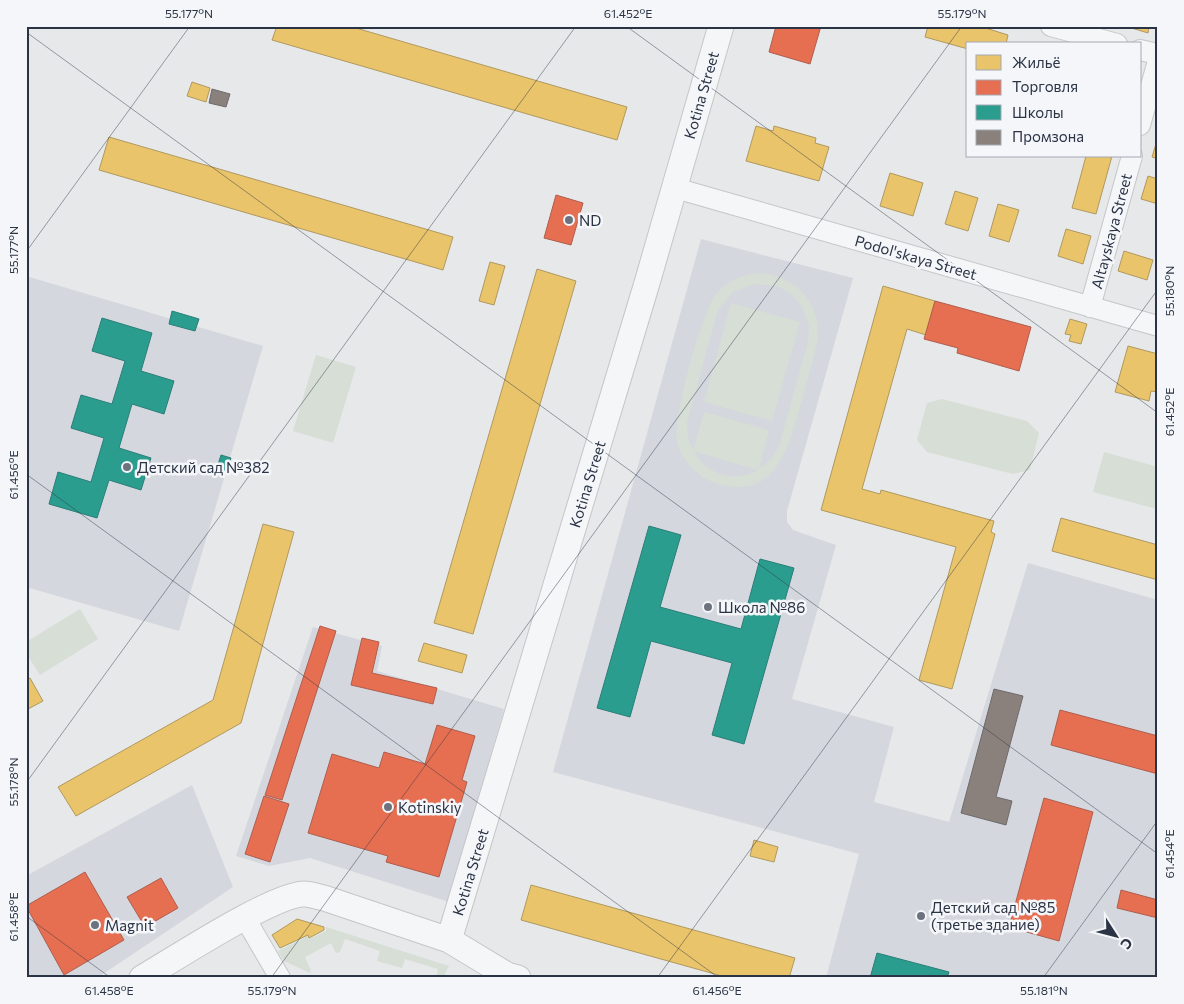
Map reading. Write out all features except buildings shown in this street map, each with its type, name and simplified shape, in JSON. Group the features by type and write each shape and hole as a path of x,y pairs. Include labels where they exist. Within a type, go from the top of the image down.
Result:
{"street":[{"name":"Kotina Street","path":"449,940 675,188 721,26"},
{"path":"1052,26 1110,42"},
{"path":"1142,50 1158,54"},
{"path":"1142,118 1158,61"},
{"name":"Altayskaya Street","path":"1090,307 1131,158"},
{"name":"Podol'skaya Street","path":"675,188 1158,326"},
{"path":"142,978 246,918 284,899 305,894 324,898 449,940 507,975 518,978"},
{"path":"246,918 280,978"}],"shaded area":[{"path":"701,239 853,278 787,511 787,522 793,530 836,545 792,699 894,727 874,802 949,822 1028,563 1158,600 1158,978 826,978 859,854 553,772"},
{"path":"754,274 773,275 785,279 803,293 815,313 818,325 818,338 797,417 786,450 768,476 755,484 738,487 718,484 704,478 692,468 679,449 677,430 679,412 696,342 711,303 717,293 726,285 742,276","holes":["754,284 777,286 790,293 801,305 809,326 808,342 779,446 771,459 759,469 769,430 704,412 693,450 688,437 687,423 718,310 733,292","694,451 758,470 745,475 732,476 720,474 709,468"]},
{"name":"Детский сад №382","path":"26,276 263,346 179,631 26,587"},
{"path":"731,303 800,322 772,421 704,402"},
{"path":"316,355 356,367 333,443 293,431"},
{"path":"942,399 1027,421 1039,433 1030,470 1013,474 927,452 917,440 927,403"},
{"path":"1104,452 1158,467 1157,509 1093,492"},
{"path":"80,609 98,639 40,675 26,653 26,642"},
{"path":"313,627 382,646 377,671 504,709 449,902 310,858 269,866 236,856"},
{"path":"192,785 233,887 97,978 26,978 26,876"},
{"path":"326,927 449,966 443,978 436,978 438,969 405,959 402,968 377,961 380,951 345,939 340,952 336,953 331,943 305,957 311,971 310,973 284,961 278,951 308,936 309,939 326,931"}],"place":[{"name":"ND","path":"569,220"},
{"name":"Детский сад №382","path":"127,467"},
{"name":"Школа №86","path":"708,607"},
{"name":"Kotinskiy","path":"388,807"},
{"name":"Детский сад №85 (третье здание)","path":"921,916"},
{"name":"Magnit","path":"95,925"}]}
